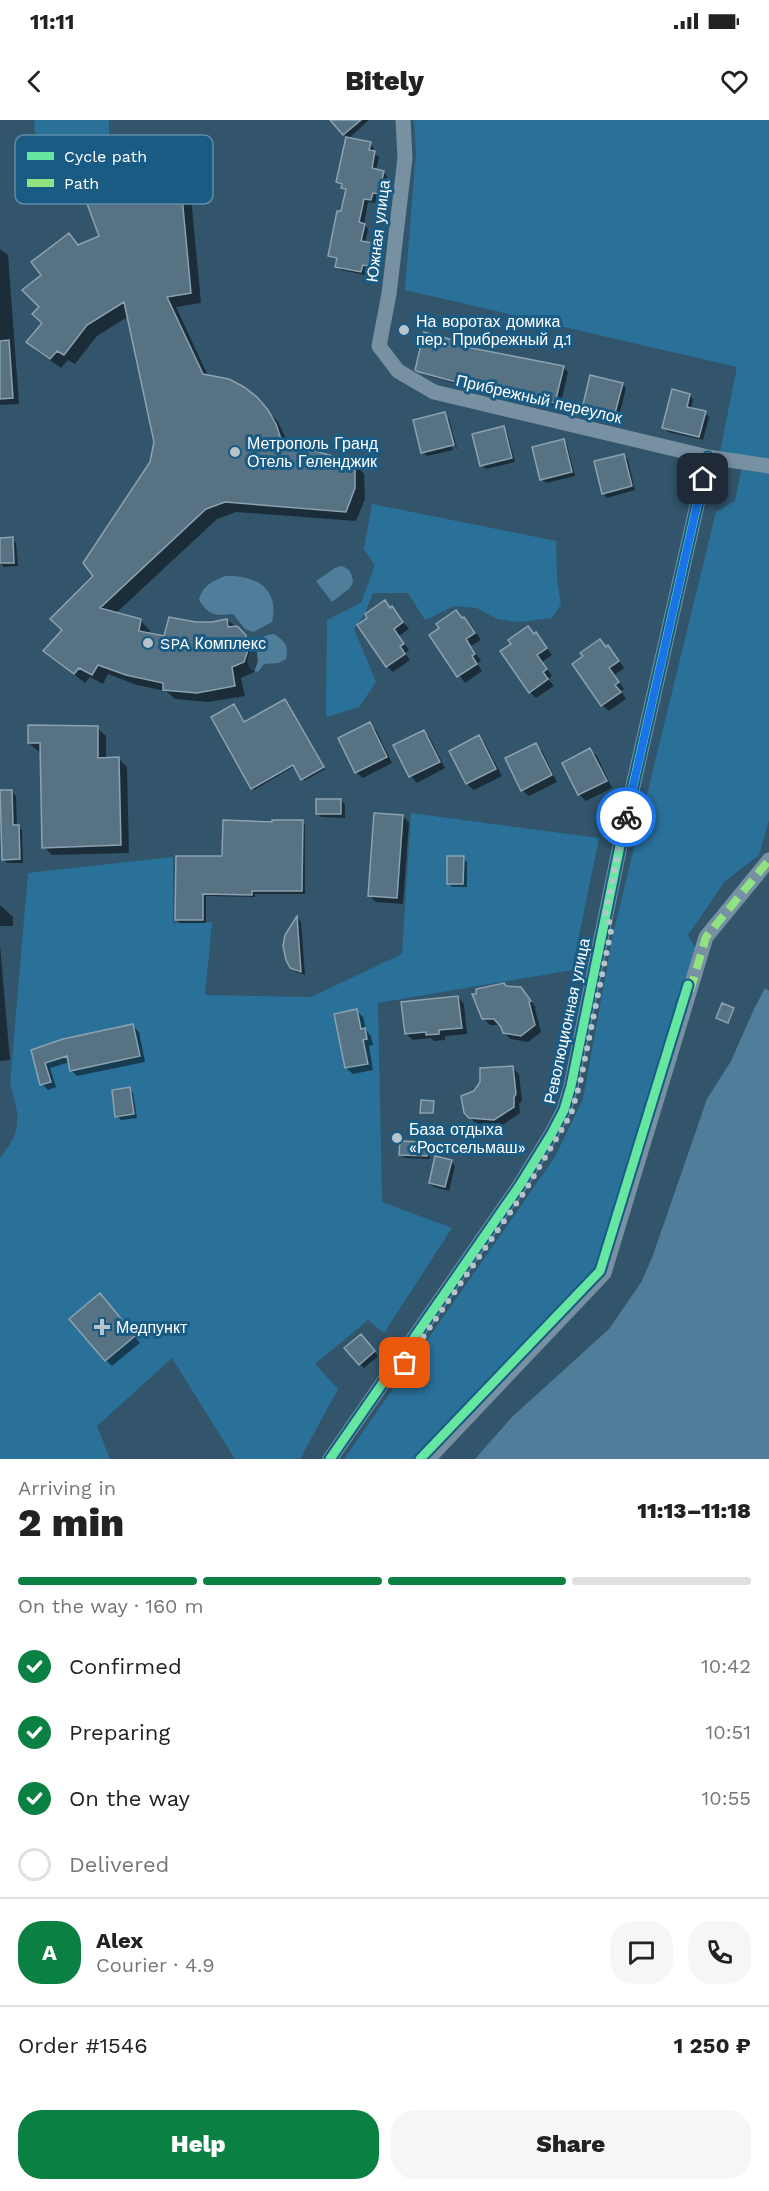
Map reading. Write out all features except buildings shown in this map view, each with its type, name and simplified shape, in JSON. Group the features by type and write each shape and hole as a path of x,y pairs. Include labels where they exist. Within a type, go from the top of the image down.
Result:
{"street":[{"name":"Южная улица","path":"379,346 389,294 405,158 403,120"},
{"name":"Прибрежный переулок","path":"379,346 398,371 434,392 708,458 769,466"},
{"name":"Революционная улица","path":"330,1459 520,1185 564,1110 572,1086 625,821 708,458"},
{"path":"428,1459 604,1273 706,937 769,860"},
{"name":"Революционная улица","path":"338,1459 525,1191 571,1114 580,1083 612,926 605,916"}],"shaded area":[{"path":"34,120 109,120 109,135 35,135"},
{"path":"414,120 769,120 769,459 720,452 737,367 405,290 416,152"},
{"path":"742,467 769,471 769,820 759,855 725,881 688,935 696,949 651,1099 592,1276 524,1351 418,1459 344,1459 555,1157 583,1099 613,934 716,512 735,501"},
{"path":"372,504 556,541 557,580 561,604 552,618 519,622 497,619 477,608 454,606 425,620 408,593 373,593 365,613 354,629 376,682 359,707 326,717 327,620 361,603 375,565 364,549"},
{"path":"340,566 349,571 353,582 350,588 332,602 316,581"},
{"path":"225,576 246,578 262,586 272,600 272,622 253,632 245,629 233,614 217,615 206,609 199,600 205,587"},
{"path":"274,634 285,644 286,659 279,663 264,664 258,672 250,669 247,662 255,642"},
{"path":"411,813 599,838 572,970 378,1003 382,1202 452,1228 384,1333 368,1320 315,1364 338,1389 300,1459 235,1459 172,1358 97,1426 110,1459 0,1459 0,1158 13,1139 17,1123 16,1106 10,1084 28,873 173,857 173,923 212,922 205,995 311,997 402,954"},
{"path":"765,988 769,991 769,1459 475,1459 512,1417 609,1329 642,1281 707,1099 731,1061"}],"marked path":[{"path":"690,991 706,937 769,860"}],"cycle path":[{"path":"330,1459 520,1185 564,1110 571,1086 625,821 708,457"},
{"path":"420,1459 600,1271 688,985"}],"way so far":[{"path":"405,1363 525,1191 561,1135 571,1114 580,1083 612,926 605,916 626,817"}],"place":[{"name":"На воротах домика пер. Прибрежный д.1","path":"404,330"},
{"name":"Метрополь Гранд Отель Геленджик","path":"235,452"},
{"name":"SPA Комплекс","path":"148,643"},
{"name":"База отдыха «Ростсельмаш»","path":"397,1138"},
{"name":"Медпункт","path":"102,1327"}],"route":[{"path":"626,817 703,479"}]}
